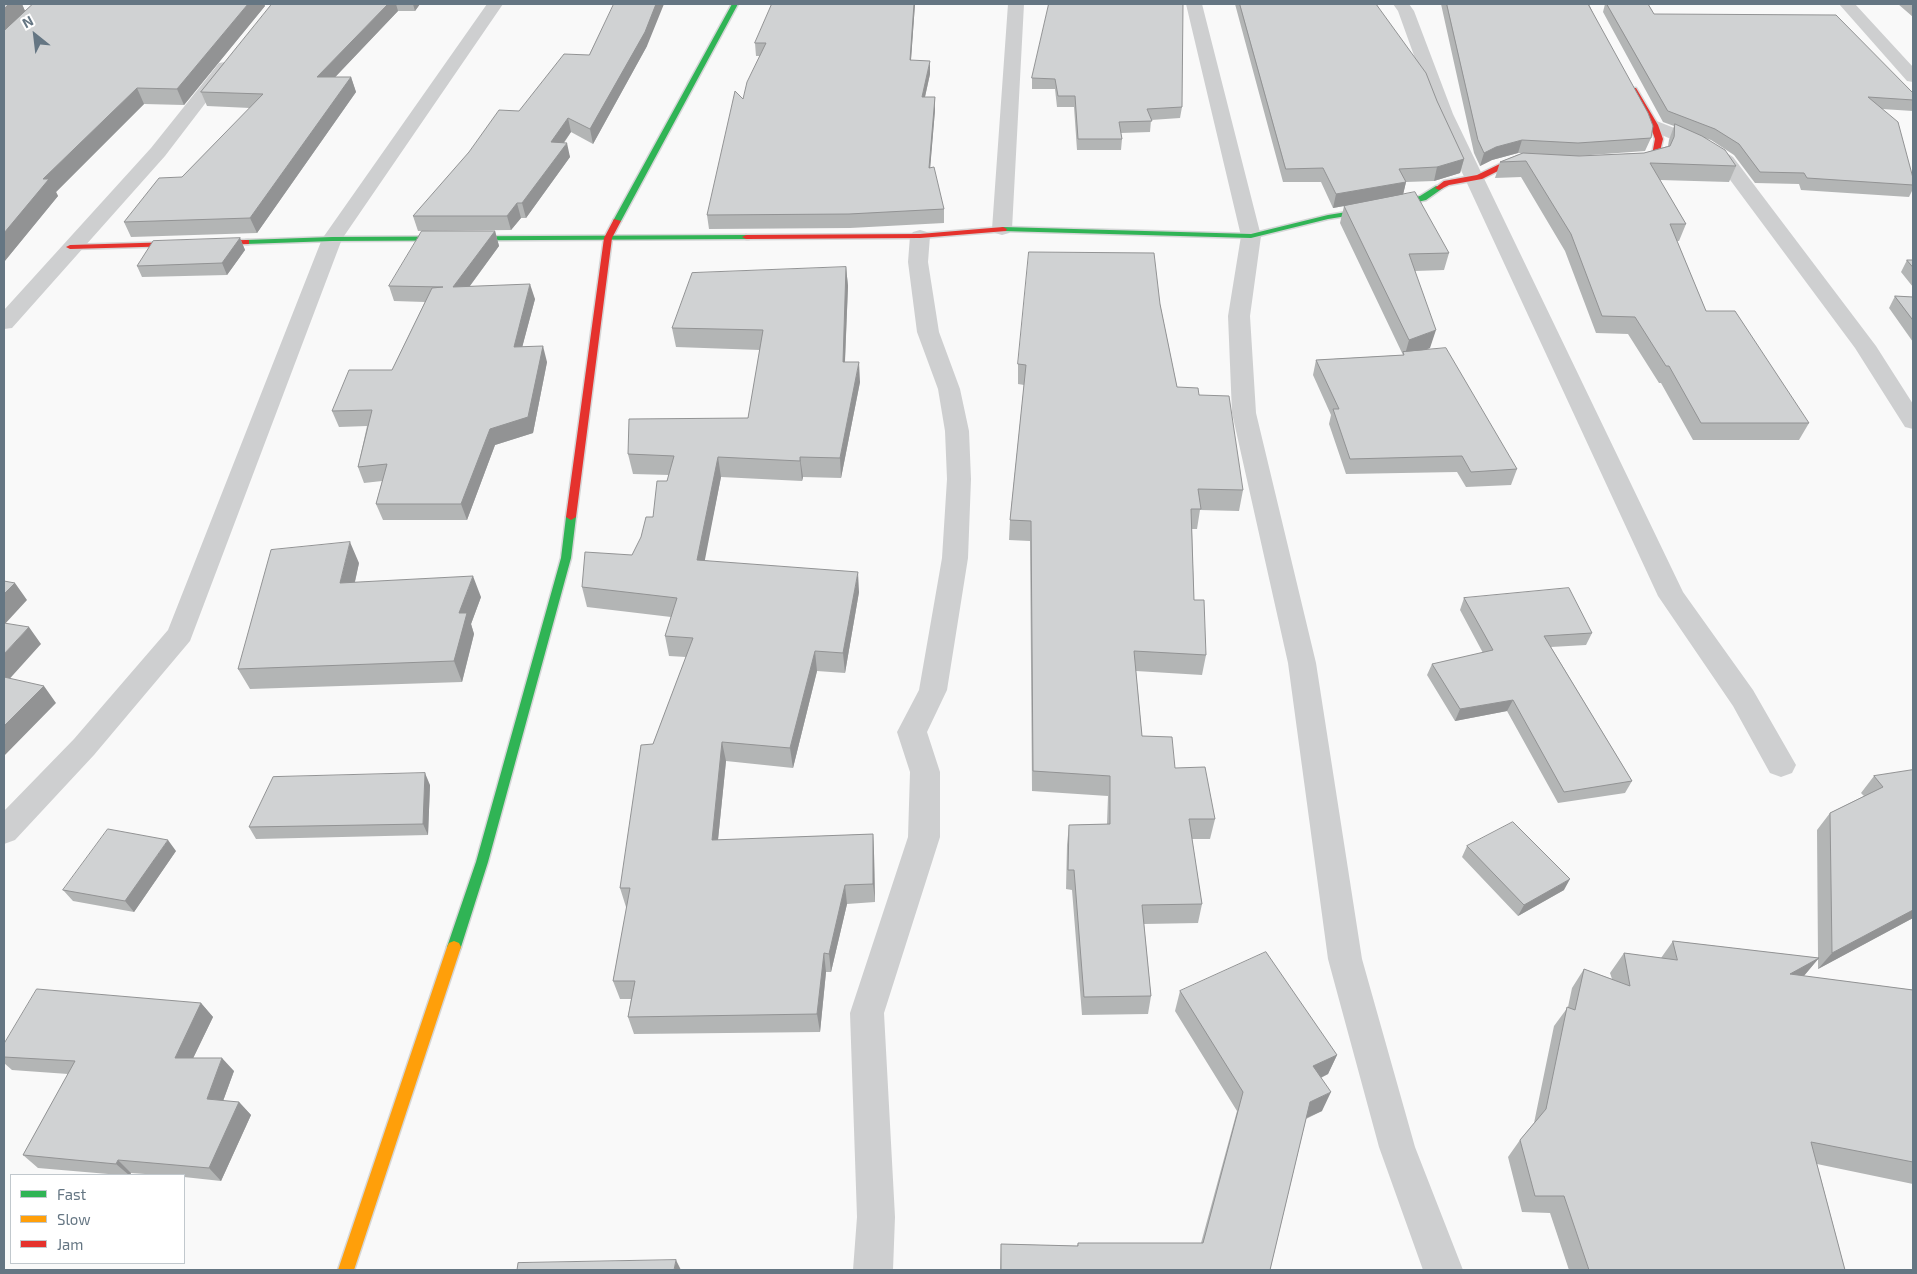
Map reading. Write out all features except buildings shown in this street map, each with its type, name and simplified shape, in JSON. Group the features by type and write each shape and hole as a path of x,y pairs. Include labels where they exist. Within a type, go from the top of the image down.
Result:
{"street":[{"path":"4,831 84,747 180,634 332,239 495,4"},
{"path":"346,1270 482,862 566,558 608,238 735,4"},
{"path":"1002,229 1016,4"},
{"path":"1194,4 1251,236 1239,316 1244,413 1302,663 1318,785 1345,959 1397,1147 1442,1270"},
{"path":"1401,4 1406,11 1444,114 1473,178 1671,596 1743,698 1781,765"},
{"path":"1847,4 1913,77"},
{"path":"4,323 70,247 158,152 236,53"},
{"path":"1618,161 1656,157 1659,139 1654,125 1628,82"},
{"path":"1654,125 1703,146 1726,161 1865,346 1913,422"},
{"path":"70,247 332,239 920,236 1002,229 1251,236 1328,217 1384,208 1423,198 1447,184 1473,178 1509,163 1518,161 1545,164"},
{"path":"873,1270 876,1217 867,1012 924,838 925,772 912,732 933,690 955,558 958,499 957,431 948,389 928,332 918,262 920,236"}],"traffic: fast":[{"path":"617,221 735,4"},
{"path":"1003,229 1251,236 1328,217 1384,208 1423,198 1439,188"},
{"path":"246,242 332,239 746,237"},
{"path":"454,947 482,862 566,558 571,517"}],"traffic: slow":[{"path":"346,1270 454,947"}],"traffic: jam":[{"path":"1625,161 1655,157 1659,139 1654,125 1633,90"},
{"path":"1439,188 1447,183 1479,177 1509,163 1535,162"},
{"path":"571,517 608,238 617,221"},
{"path":"746,237 920,236 1003,229"},
{"path":"70,247 246,242"}]}
